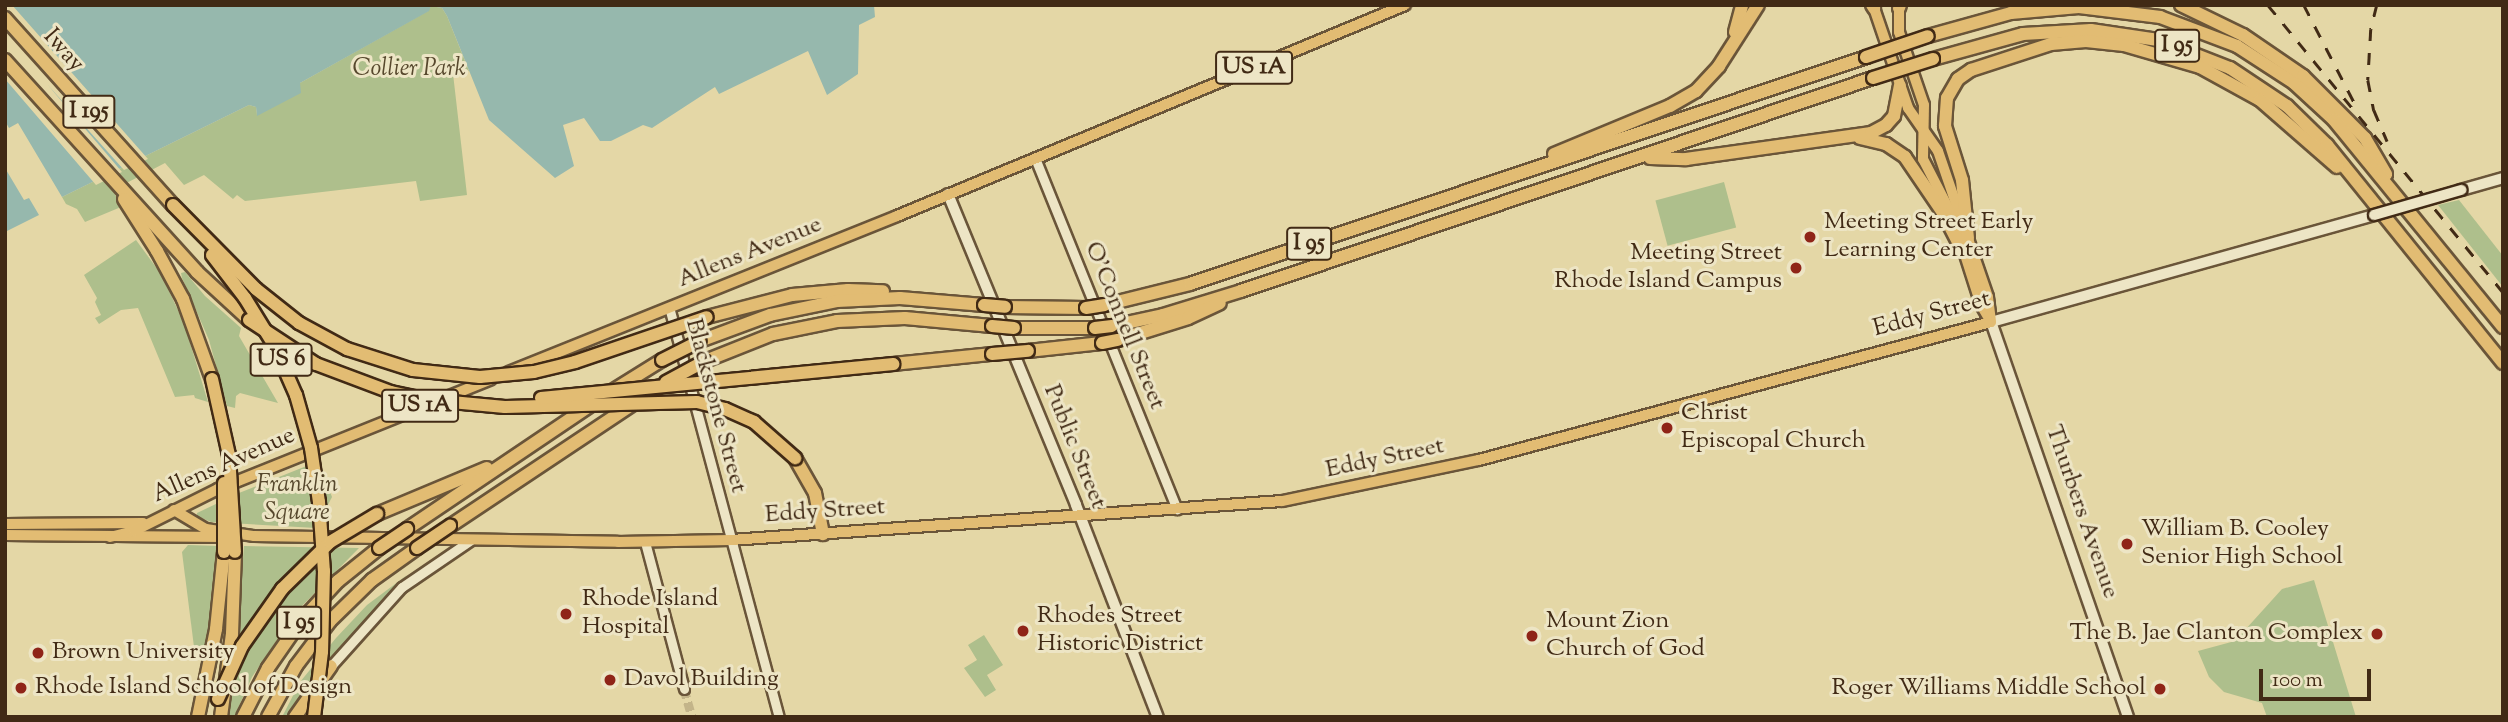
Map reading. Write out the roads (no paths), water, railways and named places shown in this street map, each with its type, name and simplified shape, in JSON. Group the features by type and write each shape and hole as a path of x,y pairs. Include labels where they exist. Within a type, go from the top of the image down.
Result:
{"highway":[{"path":"1725,58 1742,5"},
{"path":"1527,169 1682,99 1702,85 1725,58 1758,5"},
{"path":"2181,5 2258,44 2316,87 2375,151 2395,193"},
{"name":"I 95","path":"243,717 268,668 300,622 338,581 407,528 513,457 662,360 699,341 744,323 810,306 864,299 928,299 1005,307 1086,307 1177,288 1527,169 1997,15 2065,7 2119,10 2186,25 2237,46 2294,83 2334,120 2503,327"},
{"name":"Iway","path":"5,18 173,205"},
{"name":"I 95","path":"270,717 276,700 296,666 336,615 372,580 666,382 705,361 773,334 851,319 919,318 1014,328 1095,328 1163,315 1933,58 1997,39 2050,30 2104,31 2170,44 2230,68 2276,98 2317,135 2371,198 2503,363"},
{"path":"1968,238 1962,180 1944,118 1950,92 1971,70 2034,49 2069,42 2106,42 2143,48 2188,62 2225,79 2281,117 2371,198"},
{"name":"Iway","path":"5,60 108,176"},
{"path":"1639,158 1686,159 1871,133 1889,123 1897,109 1900,86"},
{"path":"1842,138 1878,141 1905,157 1943,213 1962,250"},
{"name":"US 6","path":"108,176 148,226 188,312 212,379 229,455 232,634 222,717"},
{"path":"173,205 256,289 299,323 360,354 412,370 480,377 534,372 575,362 707,317 778,298 835,290 877,291 928,299"},
{"name":"US 6","path":"173,205 260,321 286,370 304,422 316,475 324,557 323,639 314,717"},
{"path":"148,226 249,320 305,358 352,379 416,397 471,404 524,407 697,402 725,409 754,422 780,442 795,458 815,493 823,534"},
{"path":"471,404 1102,343 1188,318 1241,291"},
{"path":"212,717 242,646 282,589 330,542 377,514 513,457"},
{"path":"198,717 230,552"},
{"path":"295,717 331,666"}],"main road":[{"name":"Allens Avenue","path":"110,537 128,534 174,510 375,425 948,194 1405,5"},
{"name":"Thurbers Avenue","path":"1873,6 1909,108 1938,151 1988,297 1991,322 2128,717"},
{"name":"Thurbers Avenue","path":"1899,7 1899,32 1924,105 1924,163 1949,208 1980,305 1991,322"},
{"name":"Eddy Street","path":"5,535 194,539 240,535 645,542 731,540 1288,500 1479,460 1991,322 2461,190 2501,182"},
{"name":"Public Street","path":"948,194 1080,517 1158,717"},
{"name":"Eddy Street","path":"174,510 202,528 240,535"},
{"name":"US 1A","path":"5,524 126,525 153,520"}],"street":[{"name":"O'Connell Street","path":"1035,158 1177,509"},
{"name":"Blackstone Street","path":"669,307 779,717"},
{"path":"331,666 402,587 472,540"},
{"path":"645,542 684,688"}],"water":[{"path":"5,5 874,5 875,17 859,25 858,74 827,95 808,51 719,94 715,87 652,128 643,125 611,141 600,141 584,118 563,125 574,166 555,178 489,120 447,16 442,8 431,6 429,11 300,83 301,93 257,116 256,107 249,105 62,197 18,123 9,128 5,121"},
{"path":"5,168 24,200 29,198 39,215 5,232"}],"tunnel":[{"path":"684,689 692,717"}],"railway":[{"path":"2268,5 2503,292"},
{"path":"2304,5 2354,102"},
{"path":"2377,5 2371,29 2368,80 2374,110 2387,141"}],"place":[{"name":"Meeting Street Early Learning Center","path":"1810,237"},
{"name":"Meeting Street Rhode Island Campus","path":"1796,268"},
{"name":"Christ Episcopal Church","path":"1667,428"},
{"name":"William B. Cooley Senior High School","path":"2127,544"},
{"name":"Rhode Island Hospital","path":"566,614"},
{"name":"Rhodes Street Historic District","path":"1023,631"},
{"name":"The B. Jae Clanton Complex","path":"2377,634"},
{"name":"Mount Zion Church of God","path":"1532,636"},
{"name":"Brown University","path":"38,653"},
{"name":"Davol Building","path":"610,680"},
{"name":"Rhode Island School of Design","path":"21,688"},
{"name":"Roger Williams Middle School","path":"2160,689"}],"park label":[{"name":"Collier Park","path":"409,70"},
{"name":"Franklin Square","path":"297,500"}]}
